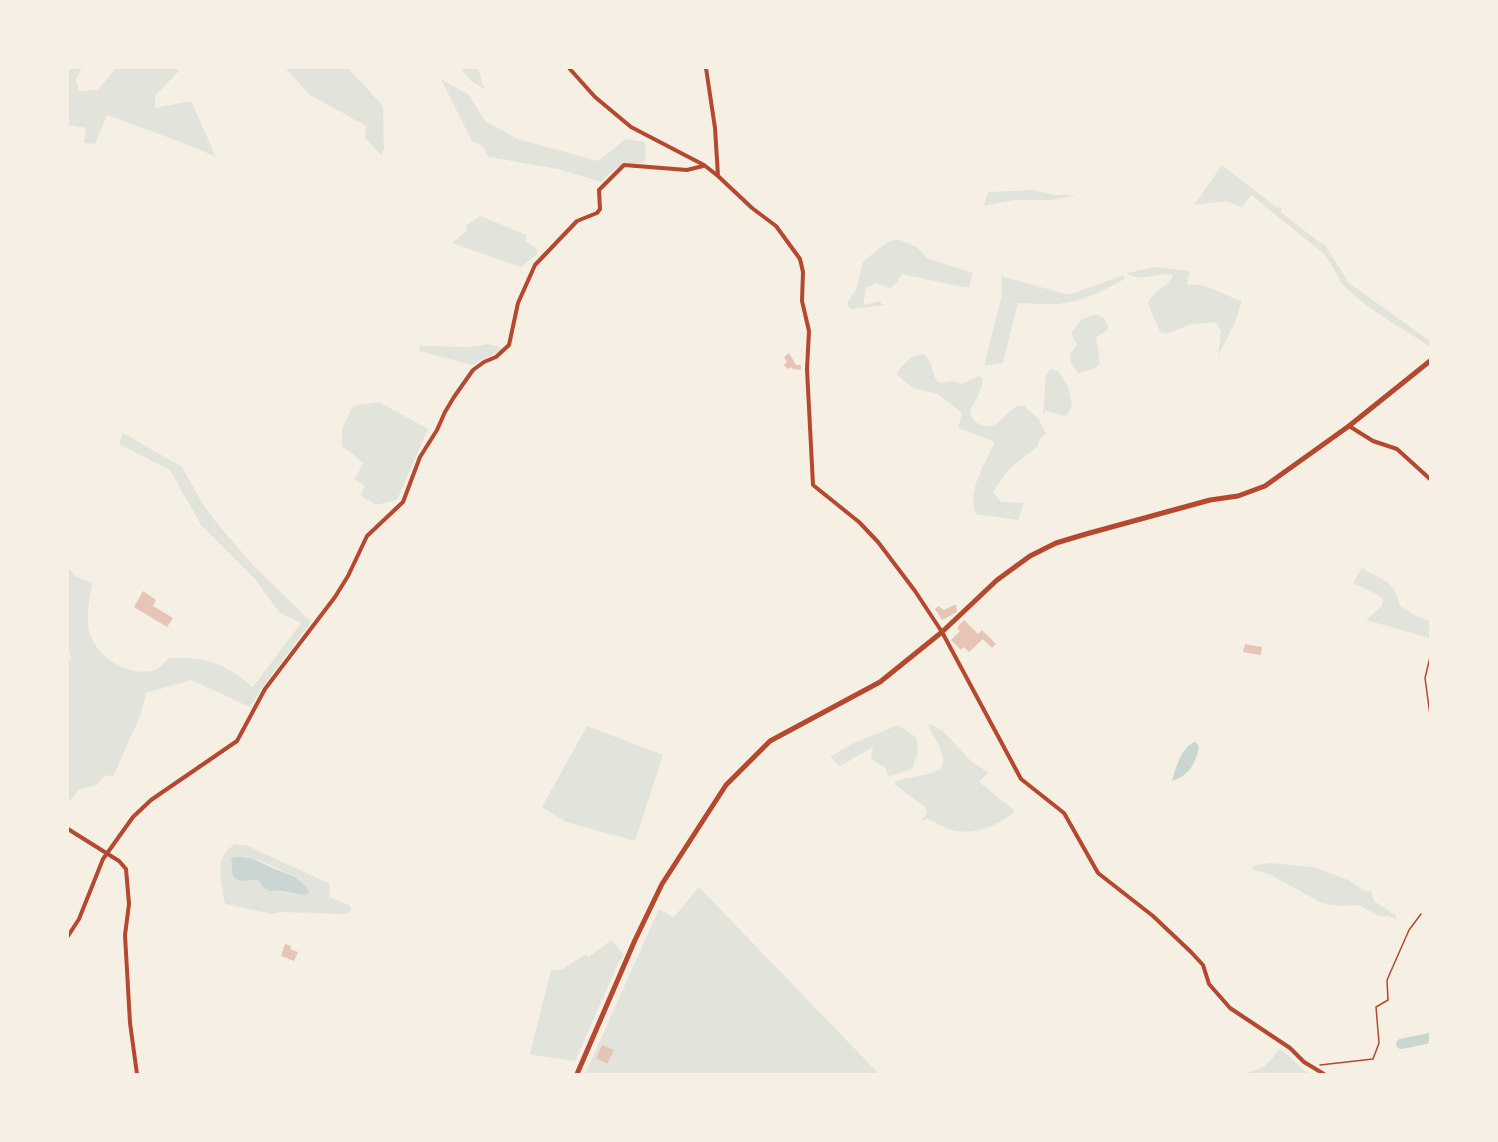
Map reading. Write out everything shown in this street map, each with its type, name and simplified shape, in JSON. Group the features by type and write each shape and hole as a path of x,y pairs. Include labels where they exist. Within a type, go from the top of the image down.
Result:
{"main road":[{"path":"577,1074 652,903 726,785 770,741 880,682 942,632 997,580 1043,549 1155,514 1254,490 1273,481 1349,426 1431,361"}],"street":[{"path":"569,68 595,97 631,127 704,165 776,226 800,259 803,272 802,301 809,331 807,369 813,485 859,522 878,542 915,591 942,632 1021,779 1064,813 1098,873 1153,916 1191,952 1203,965 1209,984 1230,1008 1324,1074"},
{"path":"706,68 715,128 718,176"},
{"path":"68,936 79,919 106,853 133,817 151,800 237,741 265,689 335,597 367,536 403,502 420,457 454,396 473,370 496,357 509,345 518,303 535,265 577,221 597,213 600,209 598,190 624,165 687,170 704,165"},
{"path":"1349,426 1373,441 1397,449 1431,479"},
{"path":"68,830 119,861 126,869 129,904 125,934 137,1074"}],"path":[{"path":"1431,657 1425,678 1431,715"},
{"path":"1315,1068 1322,1064 1373,1059 1379,1043 1376,1007 1388,1000 1387,980 1409,930 1421,914"}],"shaded area":[{"path":"68,68 82,68 76,79 79,91 98,90 116,68 176,68 179,71 155,96 155,108 191,101 216,157 107,115 95,144 84,143 86,128 68,125"},
{"path":"285,68 348,68 383,106 384,150 381,155 365,138 366,126 310,95"},
{"path":"460,68 478,68 484,89 471,81"},
{"path":"441,79 469,95 485,121 518,139 598,161 626,139 645,142 646,158 643,163 616,169 601,182 558,169 489,157 482,146 472,141"},
{"path":"1222,165 1276,207 1282,208 1281,212 1325,245 1349,283 1430,341 1430,347 1356,297 1338,277 1324,254 1251,195 1242,207 1225,201 1194,205"},
{"path":"1034,190 1055,195 1076,195 1053,200 1014,200 984,206 988,192"},
{"path":"480,216 527,235 525,241 537,249 537,254 521,267 452,243 468,230 465,226"},
{"path":"893,240 900,240 917,247 927,258 973,273 969,287 902,274 890,288 876,283 866,288 863,305 879,301 884,305 850,309 847,303 856,290 863,262"},
{"path":"1154,267 1190,271 1187,285 1209,287 1242,301 1234,325 1218,356 1221,331 1215,322 1188,325 1167,334 1160,332 1148,303 1173,275 1138,277 1127,273"},
{"path":"1124,275 1124,279 1108,288 1075,301 1052,304 1018,303 1003,363 984,366 1002,295 1001,276 1069,295"},
{"path":"1096,314 1104,318 1108,327 1096,337 1100,364 1093,369 1078,373 1071,363 1070,354 1077,345 1071,333 1082,319"},
{"path":"487,344 498,346 502,350 472,365 419,351 420,346 472,347"},
{"path":"923,354 929,360 940,383 952,381 962,384 979,376 983,379 981,389 970,411 973,419 979,424 992,426 1015,407 1023,405 1039,419 1046,434 1040,439 1038,446 1009,469 993,492 1001,502 1024,503 1018,520 976,514 975,486 995,442 958,428 962,413 938,394 913,388 896,374 911,358"},
{"path":"1050,369 1059,372 1068,387 1072,406 1066,416 1046,411 1043,414 1046,375"},
{"path":"379,402 428,429 397,500 376,505 360,495 365,486 354,479 364,463 342,446 342,429 353,406"},
{"path":"123,433 182,467 215,521 253,565 311,622 250,707 191,680 146,693 141,714 113,777 105,775 97,785 79,789 68,803 68,659 72,659 68,650 68,568 77,577 92,583 88,626 92,639 110,660 128,669 146,672 155,670 169,658 204,660 233,672 253,687 301,623 279,612 254,578 201,525 170,470 119,444"},
{"path":"1362,568 1387,582 1395,590 1400,606 1430,621 1430,638 1366,620 1381,607 1384,600 1353,583"},
{"path":"930,724 943,731 970,760 988,773 979,782 1015,811 984,829 966,832 948,829 927,818 923,821 922,819 927,814 926,808 894,784 896,781 925,775 941,768 942,754 928,726"},
{"path":"898,725 916,737 917,754 911,770 889,776 885,768 871,759 873,747 840,766 830,757 852,744"},
{"path":"587,726 663,755 635,841 566,822 542,807"},
{"path":"1195,742 1199,746 1194,763 1183,776 1172,781 1183,753"},
{"path":"235,844 248,846 330,884 329,897 349,905 352,910 346,914 281,912 271,914 225,904 220,871 223,856","holes":["260,860 294,877 310,892 296,894 270,891 258,880 245,881 232,863"]},
{"path":"235,857 252,859 291,875 303,883 310,892 305,895 270,891 258,880 238,880 232,871 231,859"},
{"path":"1270,863 1313,867 1348,880 1365,891 1371,891 1374,901 1396,916 1396,919 1379,916 1359,905 1339,906 1322,903 1269,874 1251,869 1256,865"},
{"path":"699,887 879,1074 585,1074 659,909 674,917"},
{"path":"611,940 624,955 575,1061 532,1055 530,1053 551,970 563,969 586,954 589,957"},
{"path":"1279,1049 1309,1073 1242,1074 1264,1066"}],"building":[{"path":"789,353 796,365 801,365 801,370 791,367 788,369 784,365 787,362 784,357"},
{"path":"143,591 156,600 153,606 173,618 167,627 134,607"},
{"path":"956,604 957,612 942,620 935,609 938,606 944,610"},
{"path":"964,620 978,634 982,630 996,644 992,648 983,639 969,652 964,647 961,650 951,640 960,631 957,628"},
{"path":"1245,644 1262,647 1261,655 1243,652"},
{"path":"285,944 298,952 294,961 281,956"},
{"path":"602,1045 614,1050 607,1064 596,1058"}],"waterway":[{"path":"1401,1044 1430,1038"}]}
